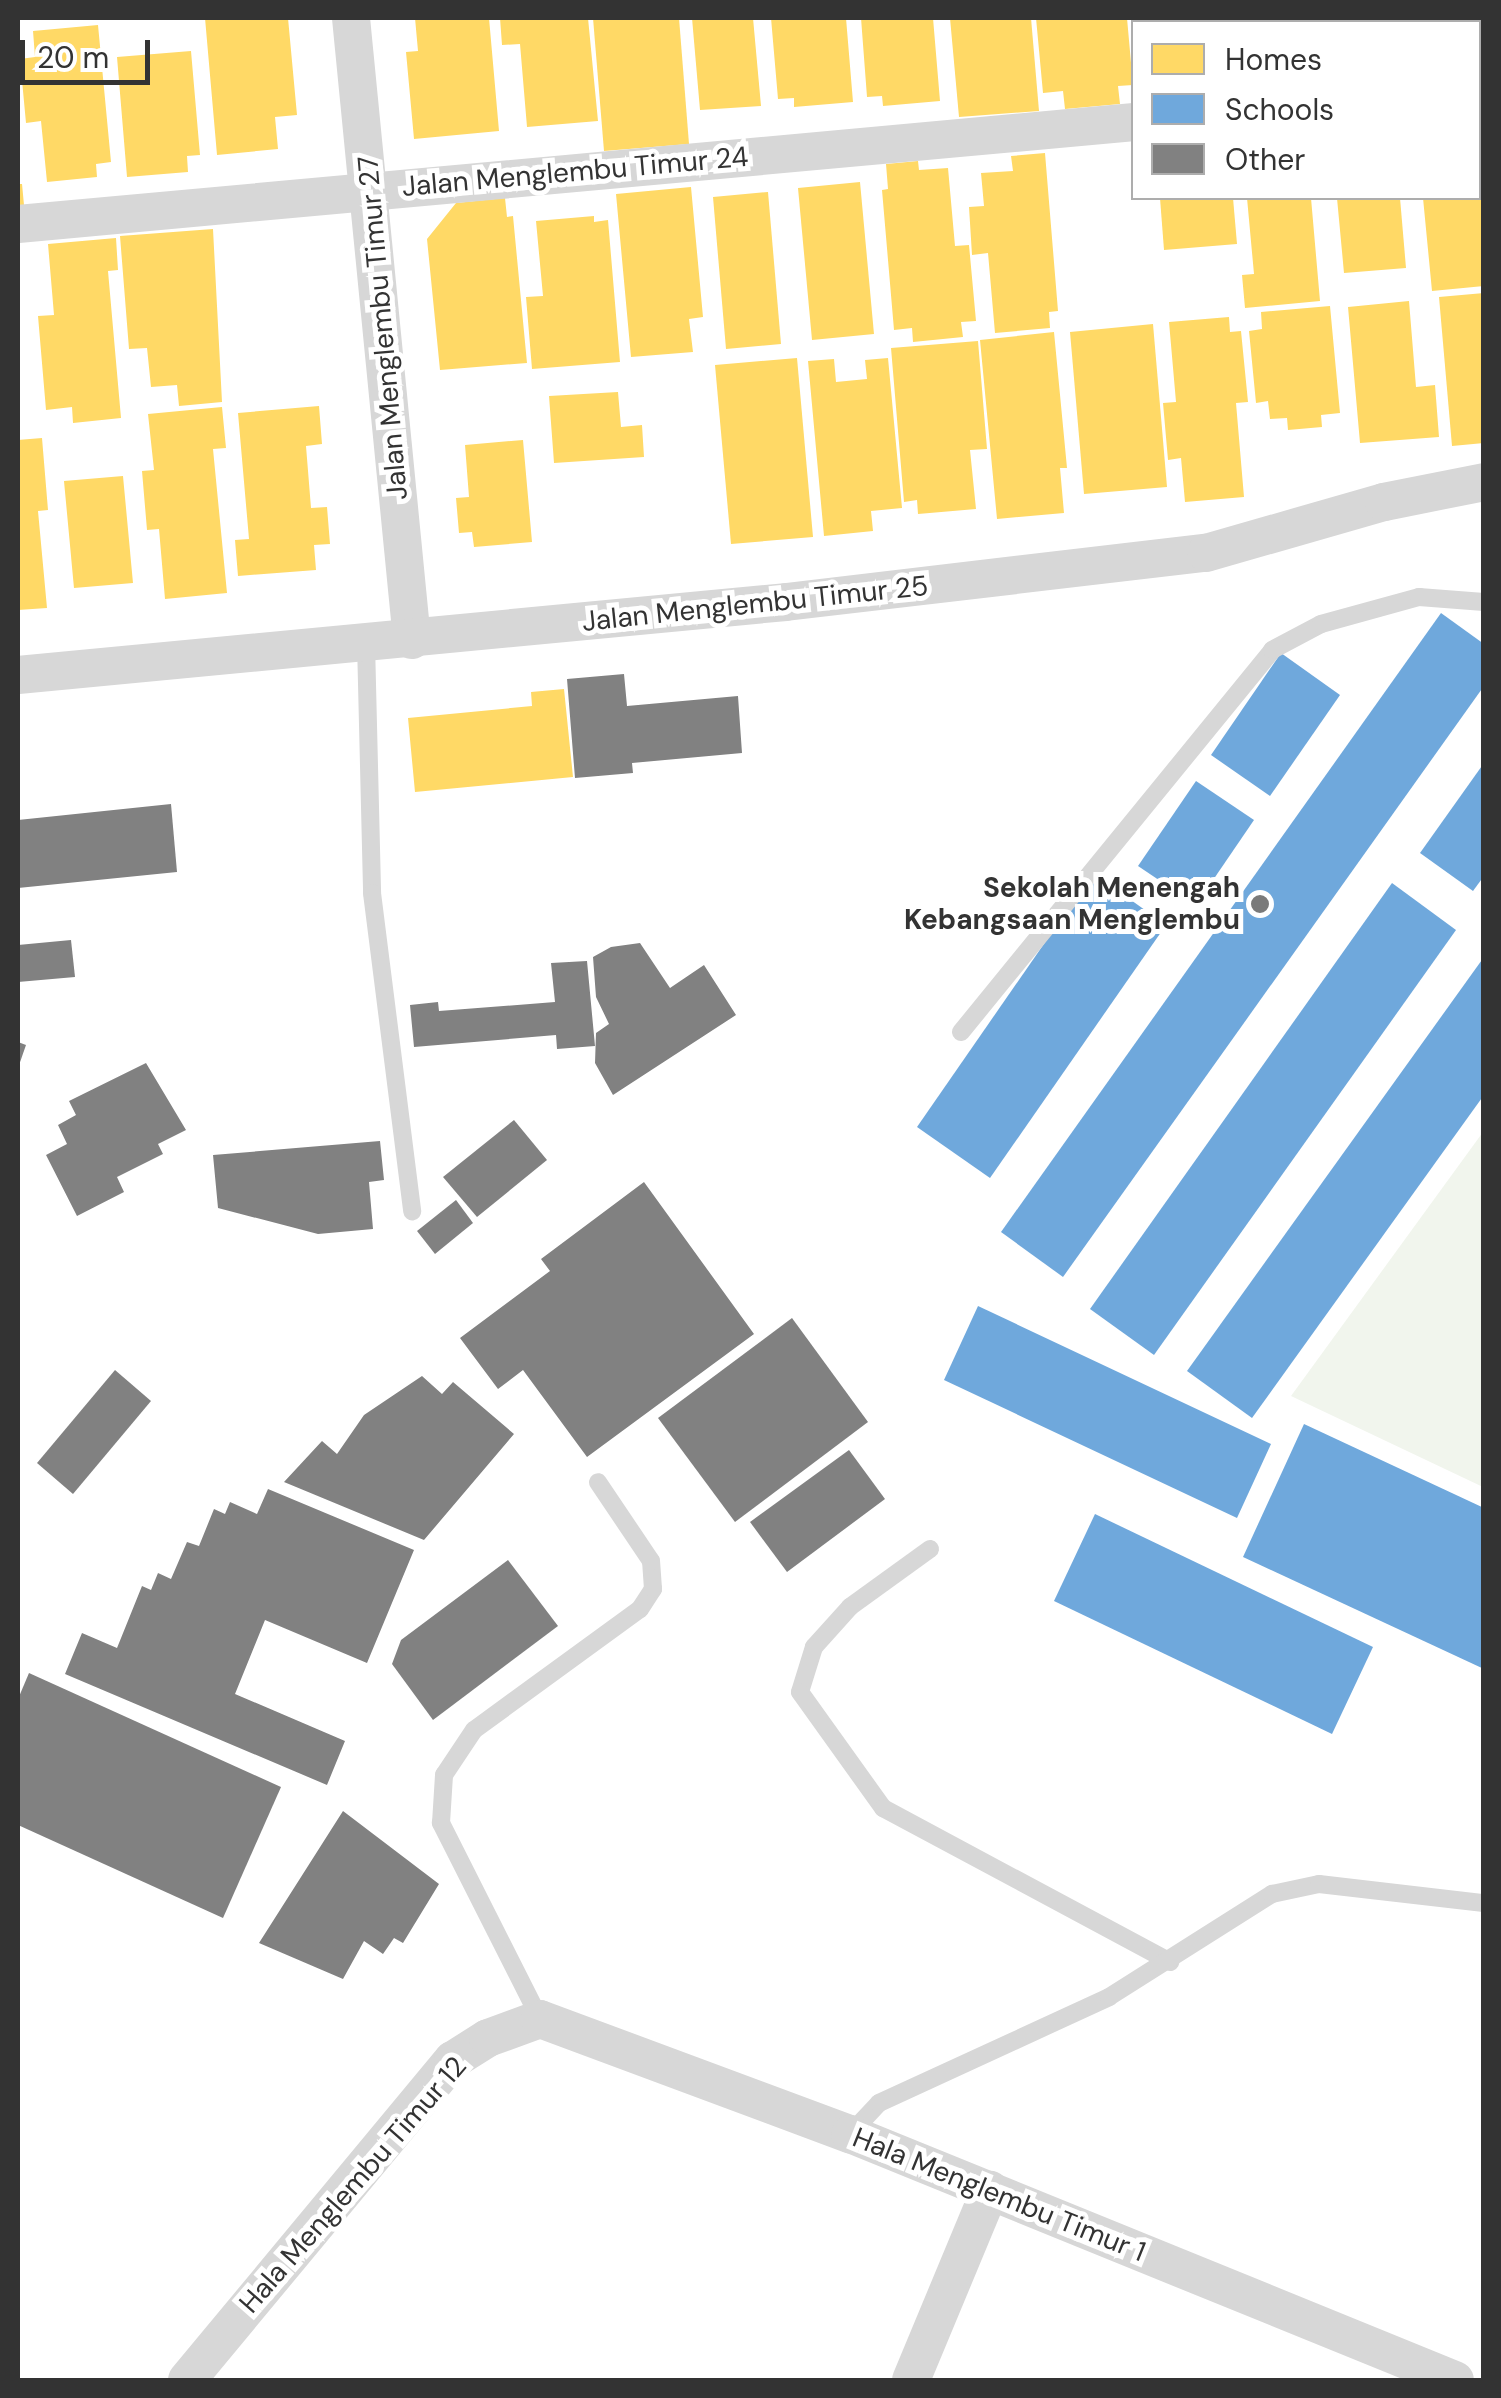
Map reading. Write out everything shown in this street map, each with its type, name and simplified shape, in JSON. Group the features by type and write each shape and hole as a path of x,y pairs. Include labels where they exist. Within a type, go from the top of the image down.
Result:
{"street":[{"name":"Jalan Menglembu Timur 27","path":"351,18 372,190 412,640"},
{"name":"Jalan Menglembu Timur 24","path":"18,224 1131,122"},
{"name":"Jalan Menglembu Timur 25","path":"18,675 412,640 1206,554 1384,502 1484,482"},
{"name":"Hala Menglembu Timur 1","path":"540,2018 850,2134 1447,2379"},
{"name":"Hala Menglembu Timur 12","path":"187,2380 453,2060 488,2038 540,2018"},
{"path":"911,2380 990,2190"}],"lane":[{"path":"961,1032 1272,650 1321,624 1419,597 1484,602"},
{"path":"366,643 372,893 412,1211"},
{"path":"540,2018 441,1822 444,1774 474,1730 640,1609 653,1589 650,1561 598,1482"},
{"path":"930,1549 850,1607 814,1647 800,1692 882,1808 1170,1962"},
{"path":"850,2134 880,2103 1170,1962 1272,1894 1318,1884 1484,1903"}],"shaded area":[{"path":"1483,1132 1483,1487 1291,1396"}],"building: Homes":[{"path":"205,18 288,18 297,115 275,117 278,149 217,155"},
{"path":"415,18 489,18 499,131 414,139 406,52 418,51"},
{"path":"500,18 588,18 598,121 527,127 520,44 502,45"},
{"path":"593,18 679,18 689,144 604,151"},
{"path":"692,18 753,18 761,106 700,110"},
{"path":"771,18 846,18 853,102 794,107 794,98 778,99"},
{"path":"861,18 933,18 940,101 883,106 882,96 867,97"},
{"path":"950,18 1031,18 1039,111 959,117"},
{"path":"1036,18 1127,18 1131,85 1118,86 1120,104 1065,109 1063,91 1043,93"},
{"path":"1144,18 1201,18 1201,20"},
{"path":"1289,18 1290,20 1232,20"},
{"path":"1317,18 1384,20 1318,20"},
{"path":"1399,18 1484,18 1484,32 1481,20"},
{"path":"98,25 111,162 96,164 97,177 47,182 41,121 26,123 20,59 35,57 33,31"},
{"path":"191,51 200,155 187,156 188,172 127,177 117,57"},
{"path":"1484,112 1484,286 1432,291 1423,200 1481,200"},
{"path":"1045,153 1058,311 1049,312 1050,328 995,333 988,253 972,255 969,207 984,206 981,173 1013,171 1011,156"},
{"path":"918,161 919,170 948,168 955,246 969,245 976,321 961,322 963,337 913,342 912,328 894,330 882,190 888,189 886,164"},
{"path":"860,182 874,334 812,340 798,188"},
{"path":"18,184 22,184 24,205 18,205"},
{"path":"691,187 703,317 689,319 693,352 631,357 616,194"},
{"path":"768,192 781,344 726,349 713,197"},
{"path":"505,198 507,217 513,216 527,363 440,370 427,239 456,203"},
{"path":"1160,200 1233,200 1237,244 1164,250"},
{"path":"1247,200 1311,200 1320,301 1245,308 1242,275 1254,274"},
{"path":"1337,200 1400,200 1406,268 1344,273"},
{"path":"594,216 594,222 608,220 620,362 532,369 526,297 543,296 536,221"},
{"path":"213,229 222,402 179,406 177,385 151,387 147,348 129,349 120,236"},
{"path":"116,238 118,270 108,271 121,418 73,423 72,407 46,410 38,316 54,315 48,244"},
{"path":"1484,293 1484,443 1452,446 1439,297"},
{"path":"1409,301 1416,387 1435,385 1439,437 1360,443 1348,307"},
{"path":"1330,306 1340,413 1321,415 1322,427 1288,430 1287,418 1270,419 1268,401 1256,403 1249,331 1262,329 1261,312"},
{"path":"1229,317 1230,332 1241,331 1248,402 1236,403 1244,497 1185,502 1181,458 1168,460 1163,403 1176,402 1169,322"},
{"path":"1153,324 1167,487 1084,494 1070,332"},
{"path":"1054,332 1067,468 1060,468 1064,513 997,519 980,340"},
{"path":"978,341 987,449 970,450 976,509 918,514 917,500 904,502 891,348"},
{"path":"797,358 813,537 731,544 715,365"},
{"path":"888,358 902,508 871,511 873,531 824,536 808,361 834,359 836,382 867,379 865,360"},
{"path":"618,392 621,427 642,425 644,457 554,463 549,396"},
{"path":"319,406 322,444 306,446 311,508 327,507 330,544 314,545 316,570 238,576 235,540 249,539 238,413"},
{"path":"222,407 226,448 213,449 227,593 165,599 159,529 147,530 142,471 154,470 148,414"},
{"path":"42,438 48,510 38,511 47,608 18,610 18,440"},
{"path":"523,440 532,542 474,547 472,532 459,533 456,498 469,497 465,445"},
{"path":"123,476 133,583 74,588 64,481"},
{"path":"564,689 573,777 415,792 408,718 532,706 531,692"}],"building: Schools":[{"path":"1441,613 1484,644 1484,686 1063,1277 1001,1232"},
{"path":"1281,653 1340,695 1270,796 1211,755"},
{"path":"1484,763 1484,876 1473,891 1420,853"},
{"path":"1196,781 1254,820 1196,905 1138,866"},
{"path":"1093,873 1166,925 990,1178 917,1127"},
{"path":"1392,883 1456,930 1154,1355 1090,1309"},
{"path":"1484,957 1484,1095 1252,1418 1187,1371"},
{"path":"978,1306 1271,1444 1237,1518 944,1380"},
{"path":"1304,1424 1484,1508 1484,1669 1243,1557"},
{"path":"1095,1514 1373,1647 1332,1734 1054,1601"}],"building: Other":[{"path":"624,674 627,706 738,696 742,753 632,763 633,773 575,778 567,679"},
{"path":"171,804 177,872 18,888 18,820"},
{"path":"71,940 75,977 18,982 18,945"},
{"path":"640,943 670,988 704,965 736,1015 613,1095 595,1063 596,1033 609,1024 596,997 593,957 611,947"},
{"path":"587,961 595,1046 557,1049 556,1035 414,1047 410,1005 438,1002 439,1011 555,1002 551,963"},
{"path":"18,1042 26,1045 18,1068"},
{"path":"146,1063 186,1130 158,1144 163,1154 117,1177 124,1192 77,1216 46,1155 67,1144 58,1125 76,1115 69,1101"},
{"path":"514,1120 547,1160 477,1217 443,1177"},
{"path":"380,1141 384,1180 369,1182 373,1229 318,1234 218,1208 213,1155"},
{"path":"644,1182 754,1334 587,1457 523,1370 498,1389 460,1338 550,1271 541,1259"},
{"path":"456,1200 473,1223 435,1254 417,1231"},
{"path":"792,1318 868,1422 735,1522 658,1418"},
{"path":"115,1370 151,1401 73,1494 37,1463"},
{"path":"422,1376 442,1394 453,1382 514,1434 424,1540 284,1482 322,1441 337,1454 364,1415"},
{"path":"849,1450 885,1499 787,1572 750,1522"},
{"path":"268,1489 414,1550 367,1663 265,1620 235,1694 345,1741 327,1785 65,1674 82,1633 117,1648 142,1586 151,1590 158,1573 171,1579 187,1542 199,1546 214,1509 225,1514 230,1502 257,1514"},
{"path":"508,1560 558,1626 433,1720 392,1664 401,1640"},
{"path":"29,1673 281,1787 223,1918 18,1825 18,1699"},
{"path":"343,1811 439,1884 403,1943 394,1938 383,1954 364,1941 343,1979 259,1943"}],"place":[{"name":"Sekolah Menengah Kebangsaan Menglembu","path":"1260,904"}]}
